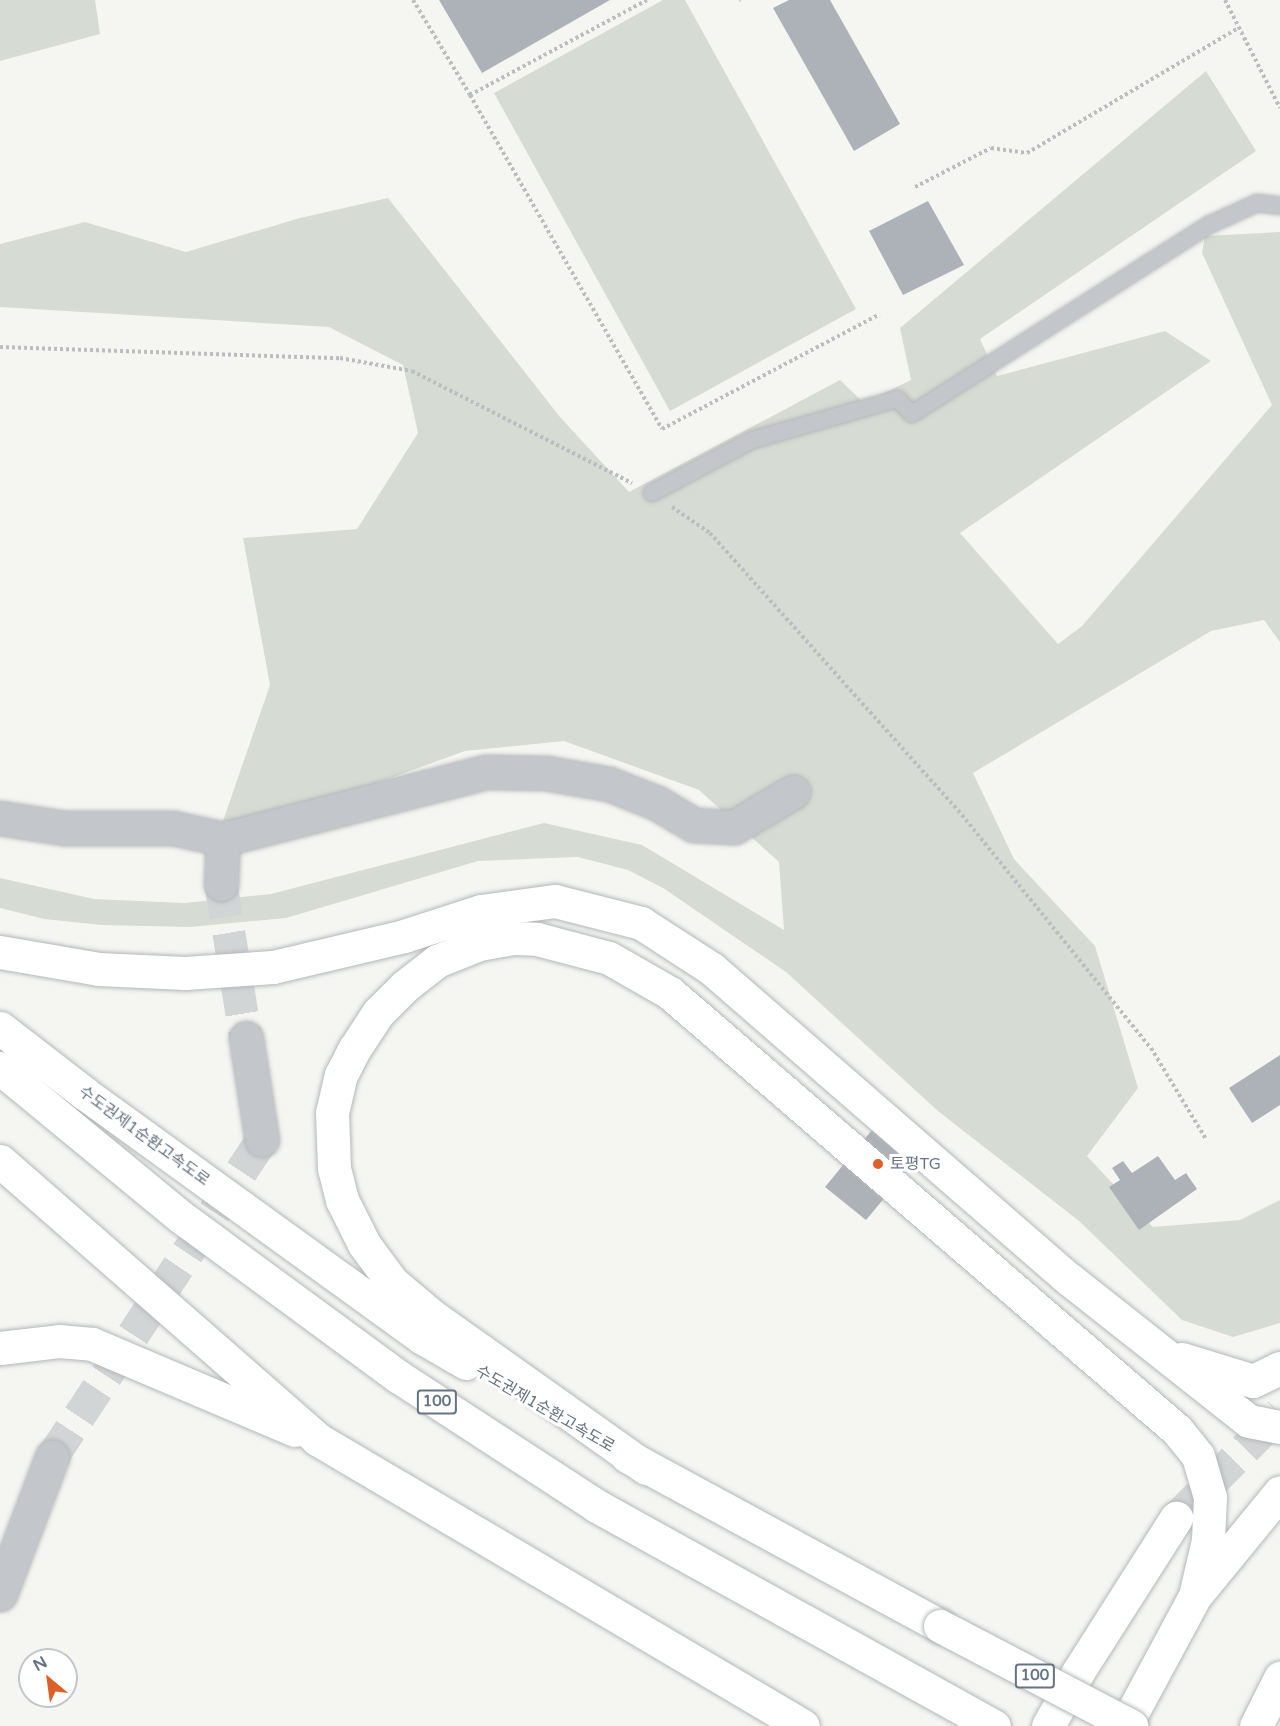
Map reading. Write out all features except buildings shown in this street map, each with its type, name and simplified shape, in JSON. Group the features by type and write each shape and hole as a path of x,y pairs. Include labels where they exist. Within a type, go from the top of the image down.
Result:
{"highway":[{"path":"0,952 98,969 185,973 273,967 404,936 481,910 555,901 641,923 712,969 1069,1280 1249,1421 1280,1427"},
{"path":"646,1468 431,1315 392,1282 364,1244 342,1200 334,1169 332,1113 341,1075 355,1048 378,1013 405,986 437,961 479,945 514,938 537,939 609,958 670,993 1177,1430 1198,1456 1210,1497 1208,1540 1195,1596"},
{"name":"수도권제1순환고속도로","path":"0,1028 84,1093 421,1337 646,1468 1131,1726"},
{"name":"100","path":"0,1068 181,1217 399,1377 595,1505 910,1683 993,1726"},
{"path":"0,1161 318,1439"},
{"path":"0,1348 58,1341 92,1344 318,1439 803,1726"},
{"path":"1164,1353 1253,1381 1280,1368"},
{"path":"1125,1726 1195,1596 1280,1492"},
{"path":"1048,1726 1077,1672 1176,1518"},
{"path":"1256,1726 1280,1678"}],"street":[{"path":"0,818 64,828 173,828 223,839 485,772 546,773 609,784 657,803 694,825 734,827 793,792"},
{"path":"221,884 223,839"},
{"path":"246,1038 262,1140"},
{"path":"0,1594 52,1457"}],"lane":[{"path":"652,492 752,440 897,399 912,414 1209,225 1257,202 1280,206"}],"path":[{"path":"413,0 662,429 880,314"},
{"path":"470,95 647,0"},
{"path":"1225,0 1280,108"},
{"path":"915,187 991,148 1027,153 1238,28"},
{"path":"0,347 340,358 412,371 652,492 710,533 962,815 1151,1048 1206,1138"}],"shaded area":[{"path":"0,0 95,0 100,34 0,61"},
{"path":"663,0 685,0 856,309 670,411 494,93"},
{"path":"1206,71 1256,151 980,339 997,376 1165,331 1211,361 960,533 1058,644 1082,626 1272,405 1202,253 1205,236 1280,232 1280,642 1264,620 1211,631 973,773 1014,859 1095,946 1138,1088 1087,1156 1153,1227 1240,1220 1280,1200 1280,1323 1233,1337 1182,1320 1079,1221 938,1111 786,972 663,888 628,870 578,857 478,861 286,918 190,927 102,925 44,919 0,908 0,878 94,899 184,903 271,894 544,823 642,845 784,930 779,862 699,790 564,741 465,751 270,822 223,821 270,685 243,538 357,529 418,433 403,365 329,327 0,307 0,244 85,222 186,252 300,218 388,198 560,417 629,492 840,380 864,403 911,380 900,328"}],"tunnel":[{"path":"221,884 246,1038"},
{"path":"52,1457 262,1140"},
{"path":"1176,1518 1280,1413"}],"place":[{"name":"토평TG","path":"878,1164"}]}
